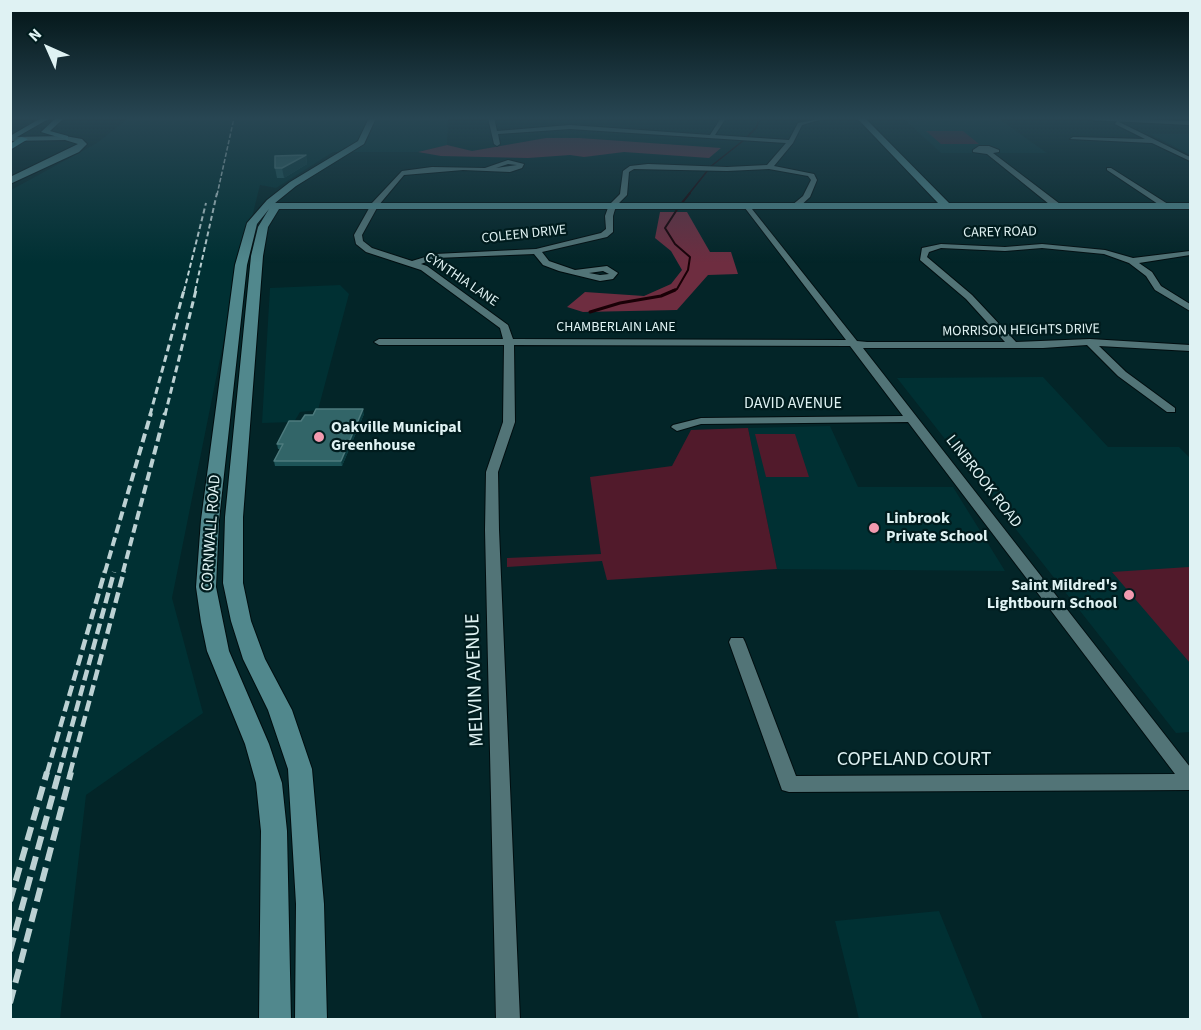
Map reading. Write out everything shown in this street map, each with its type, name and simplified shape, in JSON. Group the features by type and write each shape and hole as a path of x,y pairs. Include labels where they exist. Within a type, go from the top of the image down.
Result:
{"main road":[{"path":"10,181 42,166"},
{"name":"CORNWALL ROAD","path":"274,1020 274,831 269,783 257,744 218,651 206,587 210,520 241,265 252,223 324,166"},
{"path":"907,166 945,205"},
{"path":"272,206 1191,206"},
{"name":"CORNWALL ROAD","path":"272,206 263,227 257,256 234,517 233,583 241,621 254,659 280,710 300,769 310,904 311,1020"}],"street":[{"path":"613,206 623,195 626,171 632,167 647,166"},
{"path":"650,166 727,169 769,167 811,174 814,180 806,197 795,206"},
{"path":"1007,166 1057,206"},
{"path":"375,205 402,174 432,169 484,170"},
{"path":"1109,169 1167,206"},
{"path":"806,197 822,205"},
{"name":"CYNTHIA LANE","path":"375,205 358,235 359,242 369,250 424,268 500,322 505,327 509,341"},
{"name":"COLEEN DRIVE","path":"413,264 435,256 536,250 569,245 604,235 610,230 609,216 613,206"},
{"name":"LINBROOK ROAD","path":"748,206 910,419 951,466 1191,781"},
{"name":"CAREY ROAD","path":"1013,345 969,297 923,258 925,249 941,246 997,249 1065,246 1105,252 1132,261 1149,273 1158,288 1191,308"},
{"path":"536,250 546,262 575,273"},
{"path":"1132,261 1187,255"},
{"name":"MELVIN AVENUE","path":"508,1020 492,472 509,422 509,341"},
{"name":"CHAMBERLAIN LANE","path":"379,342 853,344"},
{"path":"1090,342 1122,374 1171,410"},
{"name":"MORRISON HEIGHTS DRIVE","path":"853,344 1013,345 1090,342 1191,348"},
{"name":"DAVID AVENUE","path":"677,427 701,421 910,419"},
{"name":"COPELAND COURT","path":"737,642 789,784 1191,781"}],"shaded area":[{"path":"55,166 311,166 276,188 260,185 234,289 172,598 203,713 86,795 60,1019 11,1020 11,190"},
{"path":"660,212 687,212 710,252 731,252 738,274 708,275 677,310 583,312 567,307 585,292 644,296 671,284 682,270 671,251 655,238"},
{"path":"340,285 349,294 318,410 300,412 294,422 262,423 270,288"},
{"name":"Saint Mildred's Lightbourn School","path":"1043,377 1108,447 1179,447 1190,458 1190,732 1176,733 897,378"},
{"name":"Linbrook Private School","path":"830,426 858,487 953,487 1005,571 777,569 748,428"},
{"path":"748,428 777,569 607,580 602,561 507,567 507,558 601,554 590,477 672,466 691,430"},
{"path":"755,434 795,434 809,477 766,477"},
{"path":"1190,568 1190,663 1112,572"},
{"path":"939,911 983,1019 859,1019 835,921"}],"building":[{"name":"Oakville Municipal Greenhouse","path":"316,409 363,409 341,461 274,461 283,444 277,444 289,421 301,421 305,415 313,415"}],"waterway":[{"path":"688,195 708,170"},
{"path":"681,204 690,193"},
{"path":"672,291 677,289 688,270 690,257 675,244 665,228 678,208"},
{"path":"590,312 620,303 661,296 675,290"}],"railway":[{"path":"217,195 223,166"},
{"path":"195,291 217,193"},
{"path":"184,291 206,203"},
{"path":"150,415 184,290"},
{"path":"165,415 196,290"},
{"path":"105,572 151,413"},
{"path":"123,572 165,413"},
{"path":"47,773 105,571"},
{"path":"70,773 124,571"},
{"path":"59,773 114,572"},
{"path":"10,901 47,772"},
{"path":"10,951 59,772"},
{"path":"10,1003 71,772"}],"place":[{"name":"Oakville Municipal Greenhouse","path":"319,437"},
{"name":"Linbrook Private School","path":"874,528"},
{"name":"Saint Mildred's Lightbourn School","path":"1129,595"}]}
